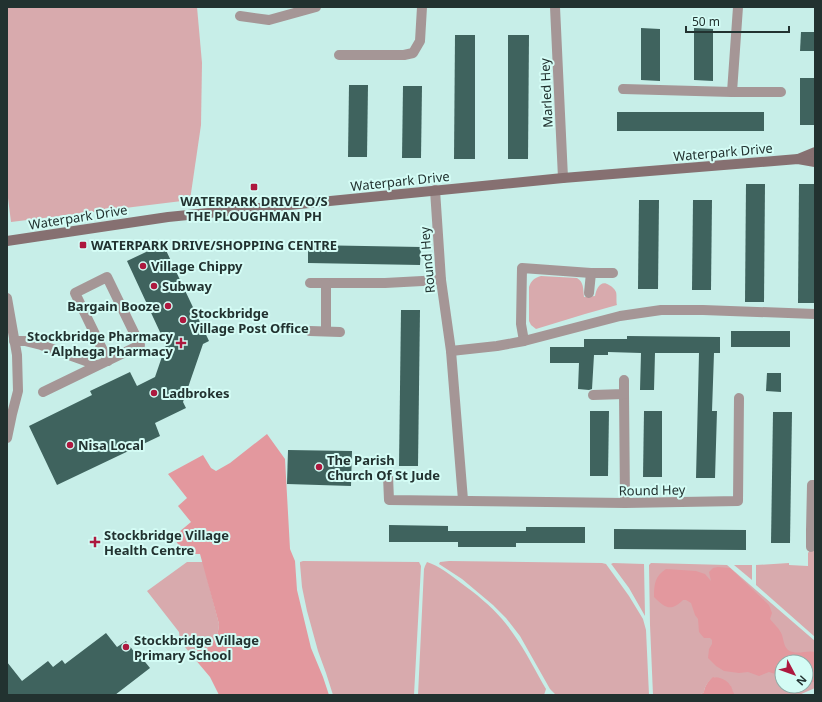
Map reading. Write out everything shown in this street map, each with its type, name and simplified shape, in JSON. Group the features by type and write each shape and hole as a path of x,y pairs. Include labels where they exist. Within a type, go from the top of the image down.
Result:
{"street":[{"path":"240,16 269,20 316,7"},
{"path":"339,55 404,55 413,53 420,41 422,7"},
{"name":"Marled Hey","path":"555,7 562,178"},
{"path":"732,92 738,7"},
{"path":"623,89 781,92"},
{"name":"Waterpark Drive","path":"798,159 815,152"},
{"name":"Waterpark Drive","path":"7,241 168,217 434,190 798,159 815,162"},
{"name":"Round Hey","path":"434,190 441,280 451,351 463,500"},
{"path":"524,341 521,324 522,268 613,274"},
{"path":"589,293 591,273"},
{"path":"43,392 140,345 107,277 75,293 108,360"},
{"path":"310,283 441,280"},
{"path":"326,283 326,331"},
{"path":"7,298 9,317 17,355 18,391 7,438"},
{"path":"451,351 497,346 524,341 620,316 660,310 815,314"},
{"path":"310,331 340,332"},
{"path":"14,341 25,341 41,345 97,366"},
{"path":"624,380 625,503"},
{"path":"593,395 624,394"},
{"name":"Round Hey","path":"388,476 389,500 625,503 738,501 739,398"},
{"path":"811,547 813,531 812,485 815,485"}],"shaded area":[{"path":"7,7 197,7 202,63 201,125 190,200 11,222 7,190"},
{"path":"541,276 577,278 582,284 584,297 595,296 596,290 599,286 606,283 612,287 616,293 617,305 536,329 529,321 529,287 533,280"},
{"path":"267,434 285,459 290,549 295,561 297,590 311,648 329,695 219,695 210,677 194,658 207,648 214,640 219,624 200,554 185,554 173,537 191,522 178,506 187,498 168,474 203,455 211,468 216,471 230,463"},
{"path":"810,550 815,550 815,637 756,585 756,565 789,563 789,565 808,566 808,553"},
{"path":"187,562 203,562 219,624 214,640 207,648 194,658 180,641 179,632 147,591"},
{"path":"300,562 419,562 421,566 414,695 333,695 318,651 307,611 302,587 300,564"},
{"path":"427,562 445,571 472,591 502,619 519,643 546,689 544,695 418,695 424,569"},
{"path":"440,562 606,564 629,596 643,619 646,630 649,695 556,695 550,689 520,636 506,618 462,579 439,564"},
{"path":"651,563 727,565 815,641 815,688 814,654 774,654 774,694 801,694 736,695 733,693 730,685 714,677 705,688 704,692 700,695 653,695 649,565"},
{"path":"611,564 644,564 645,616 629,588"},
{"path":"734,565 752,565 752,580"},
{"path":"713,568 730,568 769,605 772,613 770,619 781,633 788,650 796,652 815,652 815,682 814,654 774,654 774,674 769,672 759,676 748,672 739,673 724,671 708,658 712,640 710,638 704,638 699,632 698,619 691,603 683,600 675,606 668,607 661,604 654,597 654,588 657,578 659,574 666,569 696,571 705,574 711,581 709,572"},
{"path":"713,677 721,678 727,682 736,695 700,695 704,692 707,684"}],"building":[{"path":"641,28 660,29 660,81 641,80"},
{"path":"694,28 713,29 713,81 694,80"},
{"path":"801,32 815,32 815,51 800,51"},
{"path":"455,35 475,35 475,159 454,159"},
{"path":"508,35 529,35 528,159 508,159"},
{"path":"800,78 815,78 815,125 800,125"},
{"path":"349,85 368,85 367,157 348,157"},
{"path":"403,86 422,86 421,158 402,158"},
{"path":"617,112 764,112 764,131 617,131"},
{"path":"746,184 765,184 764,302 745,302"},
{"path":"799,184 815,184 815,303 798,303"},
{"path":"639,200 659,200 658,289 638,289"},
{"path":"693,200 712,200 711,290 692,290"},
{"path":"163,244 209,341 203,344 183,402 186,408 155,423 160,436 57,485 29,426 92,395 90,391 130,372 137,386 155,377 166,345 127,261"},
{"path":"308,245 421,247 420,265 308,263"},
{"path":"401,310 420,310 418,466 399,466"},
{"path":"731,331 790,331 790,347 731,347"},
{"path":"627,336 720,337 720,353 714,353 712,411 717,411 715,478 696,478 699,353 655,353 654,390 640,390 641,353 608,352 608,355 594,355 592,389 589,390 578,389 579,363 550,363 550,347 584,347 584,339 627,339"},
{"path":"767,373 781,373 781,392 766,391"},
{"path":"590,411 609,411 608,476 590,476"},
{"path":"644,411 662,411 662,477 643,477"},
{"path":"773,412 792,412 790,543 771,543"},
{"name":"The Parish Church Of St Jude","path":"288,450 352,451 351,486 287,484"},
{"path":"389,525 448,526 448,531 526,531 526,527 585,527 585,543 516,543 516,547 458,547 458,542 389,542"},
{"path":"614,529 746,530 746,550 614,549"},
{"path":"106,633 117,647 126,641 135,653 137,652 150,668 115,695 7,695 7,662 22,681 48,661 53,667 62,660 65,664"}],"place":[{"name":"WATERPARK DRIVE/O/S THE PLOUGHMAN PH","path":"254,187"},
{"name":"WATERPARK DRIVE/SHOPPING CENTRE","path":"83,245"},
{"name":"Village Chippy","path":"143,266"},
{"name":"Subway","path":"154,286"},
{"name":"Bargain Booze","path":"168,306"},
{"name":"Stockbridge Village Post Office","path":"183,320"},
{"name":"Stockbridge Pharmacy - Alphega Pharmacy","path":"181,343"},
{"name":"Ladbrokes","path":"154,393"},
{"name":"Nisa Local","path":"70,445"},
{"name":"The Parish Church Of St Jude","path":"319,467"},
{"name":"Stockbridge Village Health Centre","path":"95,542"},
{"name":"Stockbridge Village Primary School","path":"126,647"}]}
